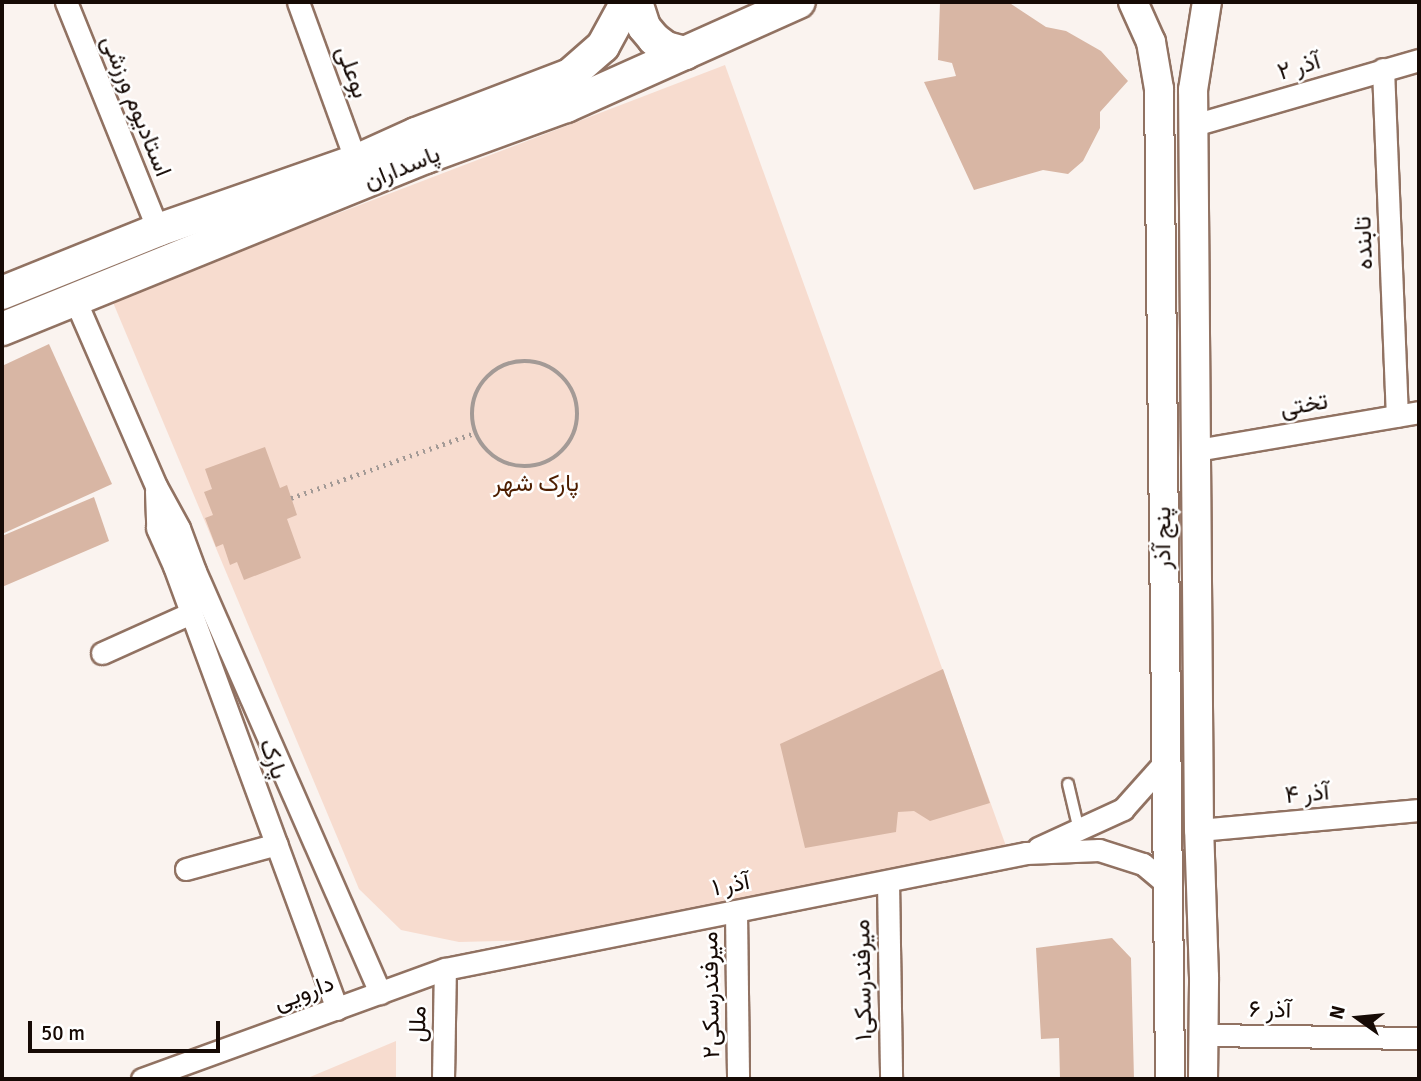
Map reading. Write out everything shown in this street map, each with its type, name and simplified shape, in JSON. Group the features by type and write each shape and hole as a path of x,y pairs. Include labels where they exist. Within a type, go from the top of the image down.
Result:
{"main road":[{"name":"پاسداران","path":"2,293 158,230 356,161 416,134 570,75 603,46 627,2"},
{"path":"636,2 644,27 654,39 666,48 685,53"},
{"name":"پاسداران","path":"2,330 426,158 566,106 799,2"},
{"name":"پنج آذر","path":"1133,2 1151,42 1159,89 1164,762 1170,1079"},
{"name":"پنج آذر","path":"1203,1079 1193,90 1207,2"}],"street":[{"name":"استادیوم ورزشی","path":"66,2 158,230"},
{"name":"بوعلی","path":"298,2 356,161"},
{"name":"۲ آذر","path":"1194,125 1419,60"},
{"name":"تابنده","path":"1383,69 1397,416"},
{"path":"76,302 156,486"},
{"name":"تختی","path":"1197,450 1419,412"},
{"name":"پارک","path":"156,486 157,528 337,1009"},
{"name":"پارک","path":"156,486 179,528 195,571 380,993"},
{"path":"102,653 191,613"},
{"path":"1026,853 1123,809 1164,762"},
{"name":"آذر ۴","path":"1199,830 1419,810"},
{"path":"186,869 277,844"},
{"path":"1026,853 1099,850 1143,864 1168,885"},
{"name":"۱ آذر","path":"445,969 1026,853"},
{"name":"میرفندرسکی۱","path":"888,881 891,1079"},
{"name":"میرفندرسکی۲","path":"736,911 738,1079"},
{"name":"دارویی","path":"142,1079 445,969"},
{"name":"ملل","path":"443,1079 445,969"},
{"name":"آذر ۶","path":"1203,1035 1419,1038"}],"lane":[{"path":"1068,784 1079,830"}],"path":[{"path":"524,361 545,365 557,372 574,394 578,414 574,435 567,447 545,464 518,468 505,464 483,447 475,433 472,408 475,394 482,382 504,365 524,361"},
{"path":"291,498 475,433"}],"green space":[{"name":"پارک شهر","path":"725,65 1006,846 536,940 459,942 401,930 359,889 112,300"},
{"path":"396,1041 396,1079 303,1079 310,1077"}],"building":[{"path":"940,2 1008,2 1046,27 1066,31 1101,51 1128,81 1100,112 1100,128 1083,161 1068,174 1043,170 974,190 924,82 956,76 952,63 938,60"},
{"path":"49,344 112,484 2,534 2,366"},
{"path":"265,447 280,488 287,485 297,515 287,519 301,558 244,580 237,562 230,565 223,544 216,547 205,518 213,515 204,492 212,489 205,469"},
{"path":"94,497 109,541 2,587 2,536"},
{"path":"943,669 990,803 930,821 914,811 898,812 896,832 805,848 780,744"},
{"path":"1112,938 1131,958 1134,1079 1060,1079 1059,1038 1041,1039 1036,948"}]}
